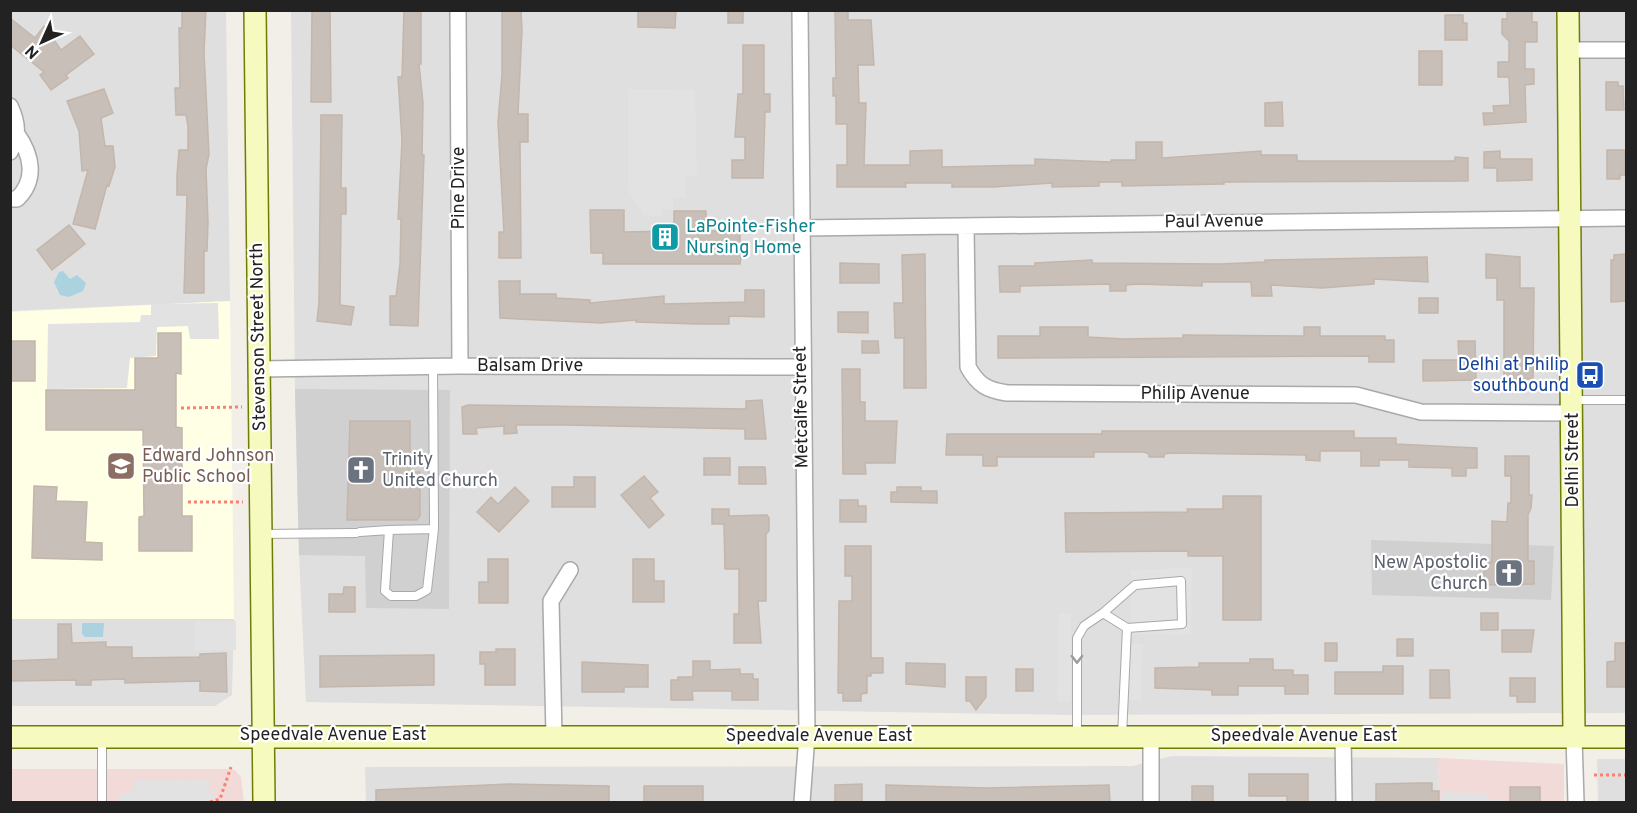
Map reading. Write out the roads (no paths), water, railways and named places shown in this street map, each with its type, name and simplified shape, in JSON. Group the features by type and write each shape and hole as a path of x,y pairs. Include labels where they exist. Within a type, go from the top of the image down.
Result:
{"main road":[{"name":"Stevenson Street North","path":"255,10 264,802"},
{"name":"Delhi Street","path":"1568,10 1574,737"},
{"name":"Speedvale Avenue East","path":"10,737 807,735 1122,738 1343,735 1626,737"}],"street":[{"name":"Pine Drive","path":"458,10 460,366"},
{"name":"Metcalfe Street","path":"800,10 807,735 802,802"},
{"path":"1569,50 1626,50"},
{"path":"10,106 17,124 17,134 10,152"},
{"path":"10,199 16,199 23,193 30,173 29,154 17,134"},
{"name":"Paul Avenue","path":"801,228 1626,218"},
{"name":"Philip Avenue","path":"966,225 968,367 975,380 988,390 1007,393 1356,395 1421,412 1573,406"},
{"name":"Balsam Drive","path":"259,369 434,366 802,367"},
{"path":"554,736 551,602 570,570"},
{"path":"1343,735 1344,802"},
{"path":"1151,737 1151,802"},
{"name":"Delhi Street","path":"1574,737 1576,802"}],"lane":[{"path":"389,530 385,591 391,596 416,596 427,590 434,530 434,366"},
{"path":"1573,406 1626,400"},
{"path":"262,534 434,530"},
{"path":"1077,736 1077,638 1084,626 1135,585 1181,581 1182,624 1127,627 1103,613"},
{"path":"1122,738 1127,627"},
{"path":"102,736 102,802"}],"water":[{"path":"63,271 70,279 77,275 86,283 83,291 69,297 60,295 54,282 59,272"},
{"path":"82,623 104,623 103,637 85,637 82,634"}],"place":[{"name":"LaPointe-Fisher Nursing Home","path":"665,237"},
{"name":"Delhi at Philip southbound","path":"1590,375"},
{"name":"Edward Johnson Public School","path":"121,466"},
{"name":"Trinity United Church","path":"361,470"},
{"name":"New Apostolic Church","path":"1509,573"}]}
